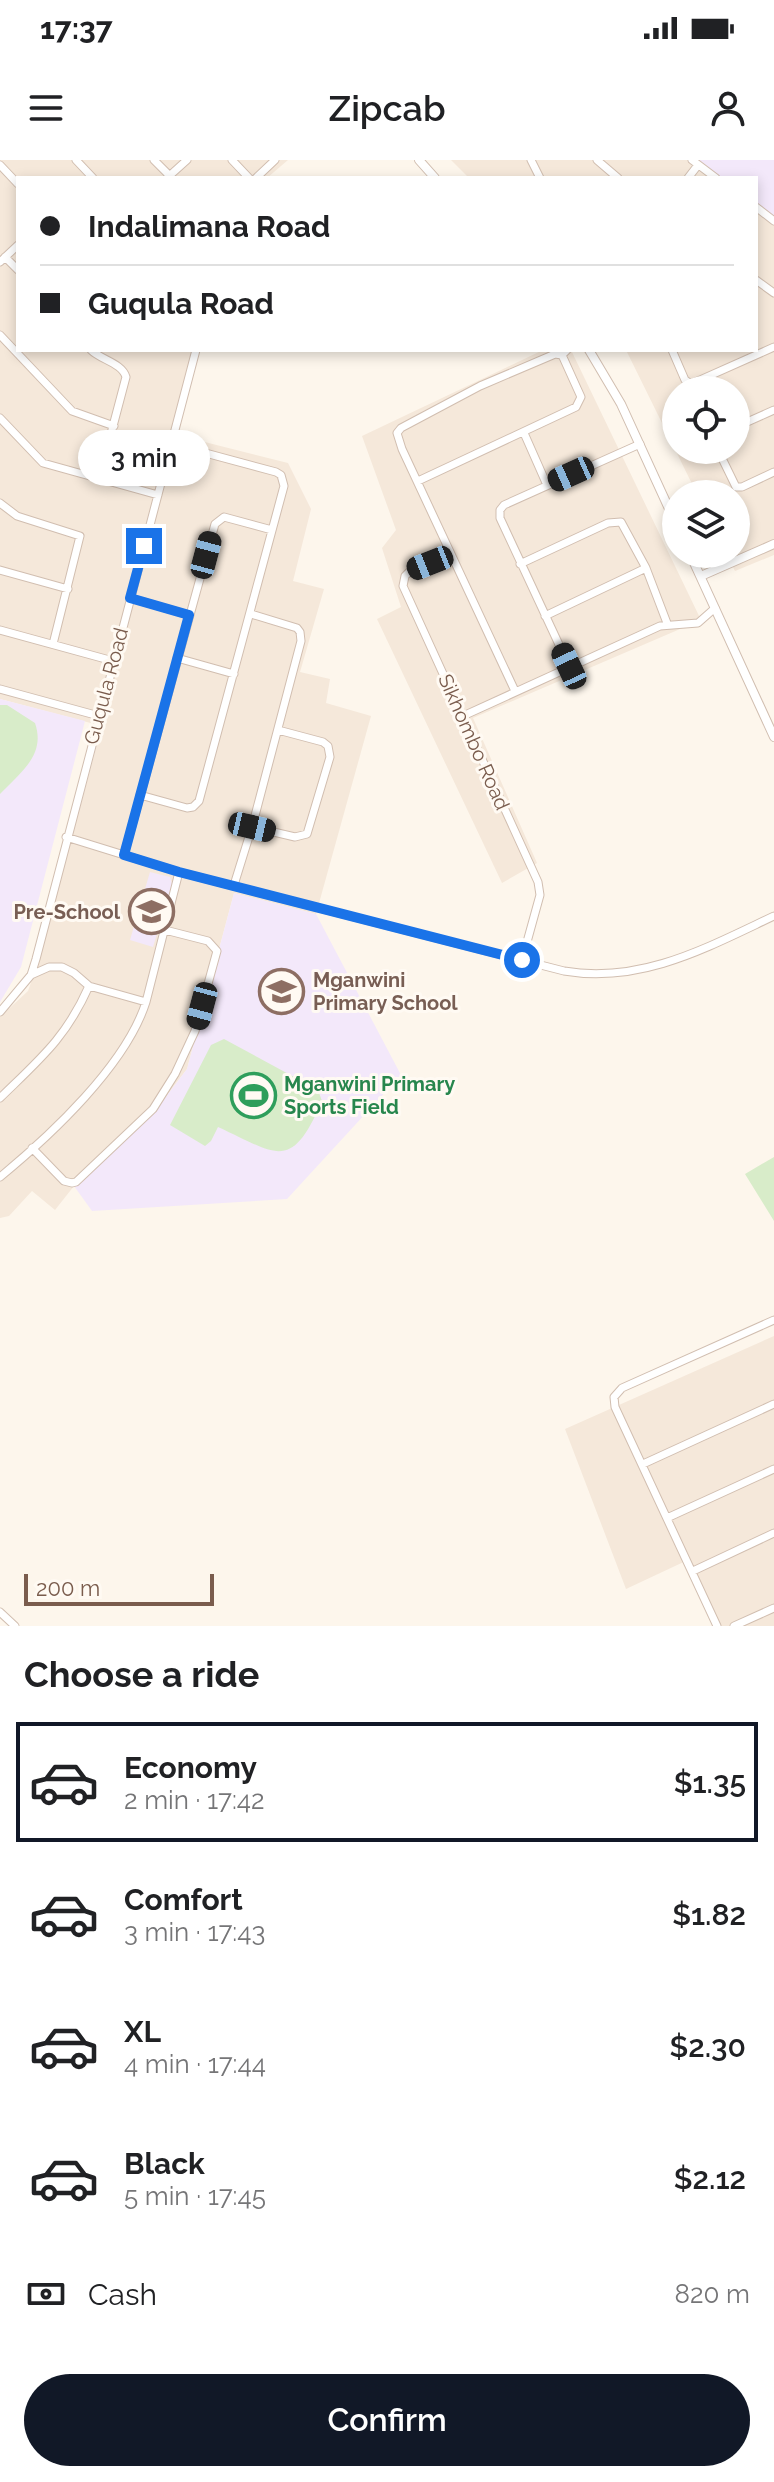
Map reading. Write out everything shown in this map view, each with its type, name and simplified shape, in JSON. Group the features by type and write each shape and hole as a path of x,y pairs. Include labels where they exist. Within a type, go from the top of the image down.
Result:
{"street":[{"path":"76,160 91,176"},
{"path":"154,160 167,176"},
{"path":"169,176 187,160"},
{"path":"232,160 247,176"},
{"path":"258,176 275,160"},
{"path":"419,160 433,176"},
{"path":"597,160 616,176"},
{"path":"695,162 713,176"},
{"path":"0,165 16,182"},
{"path":"0,181 8,173"},
{"path":"758,209 774,221"},
{"path":"0,335 16,352"},
{"path":"673,352 685,380 691,384 774,347"},
{"path":"16,352 72,411 114,426"},
{"path":"94,352 125,373 99,479"},
{"name":"Guqula Road","path":"0,1012 31,975 195,352"},
{"path":"590,352 616,394 662,493"},
{"path":"418,481 572,410 581,401 565,353 555,354 484,384 397,433 397,439 515,691"},
{"path":"750,421 774,410"},
{"path":"0,418 43,463 158,495"},
{"path":"524,433 547,485"},
{"path":"140,795 190,808 201,796 284,486 279,473 172,444"},
{"path":"569,666 520,564 500,518 500,510 504,505 640,444"},
{"path":"725,464 736,487 774,472"},
{"path":"0,503 17,516 80,536 53,644"},
{"path":"124,855 216,521 224,517 272,530"},
{"path":"520,564 616,521 625,526 646,568 667,623"},
{"path":"701,576 774,544"},
{"name":"Sikhombo Road","path":"451,555 409,572 403,582 540,889 522,960"},
{"path":"545,616 646,568"},
{"path":"697,568 708,592 711,610 774,737"},
{"path":"0,570 68,589"},
{"path":"130,598 189,615"},
{"path":"463,716 667,623 693,625 711,610"},
{"path":"234,885 301,641 300,632 291,626 251,614"},
{"path":"0,630 113,661"},
{"path":"177,658 234,674"},
{"path":"0,689 99,716"},
{"path":"252,827 295,837 307,834 330,757 328,746 323,742 278,730"},
{"path":"66,837 179,872 564,971 601,976 650,968 695,953 774,916"},
{"path":"0,1177 107,1071 139,1022 179,872"},
{"path":"32,1148 64,1181 76,1182 153,1109 175,1074 192,1040 217,951 208,941 165,930"},
{"path":"31,975 49,967 62,967 89,986 146,1002"},
{"path":"0,1098 63,1036 89,986"},
{"path":"0,1161 8,1170"},
{"path":"717,1626 615,1407 615,1393 774,1320"},
{"path":"643,1464 774,1404"},
{"path":"667,1518 774,1469"},
{"path":"693,1571 774,1533"},
{"path":"734,1626 774,1608"},
{"path":"0,1612 15,1626"}],"shaded area":[{"path":"0,160 288,160 269,176 16,176 16,352 198,352 177,435 288,463 311,509 293,581 324,589 300,672 330,679 326,703 371,716 316,914 234,893 187,1069 155,1111 74,1186 55,1210 32,1191 9,1216 0,1218 0,1017 28,991 39,960 102,726 0,699"},
{"path":"451,160 774,160 774,555 750,565 750,480 690,480 682,464 750,464 750,376 662,376 662,423 627,352 758,352 758,176 467,176"},
{"path":"697,160 774,160 774,219 758,207 758,176 718,176"},
{"path":"539,352 572,352 662,539 662,568 676,568 701,620 473,718 537,863 502,883 377,619 401,607 382,548 396,530 362,436"},
{"path":"0,699 85,721 21,967 0,1002"},
{"name":"Pre-School","path":"150,872 170,877 172,884 153,947 130,940"},
{"name":"Mganwini Primary School","path":"234,893 316,914 401,1075 287,1199 92,1211 74,1186 155,1111 187,1069"},
{"path":"774,1336 774,1626 721,1626 690,1559 626,1589 565,1429"}],"green space":[{"path":"0,705 7,705 35,723 38,734 30,762 0,794"},
{"name":"Mganwini Primary Sports Field","path":"224,1039 318,1090 322,1101 311,1124 291,1148 269,1150 218,1127 205,1146 170,1125 211,1045"},
{"path":"774,1157 774,1221 745,1174"}],"place":[{"name":"Pre-School","path":"151,912"},
{"name":"Mganwini Primary School","path":"282,992"},
{"name":"Mganwini Primary Sports Field","path":"253,1095"}],"route":[{"path":"144,546 130,598 189,615 124,855 179,872 522,960"}]}
